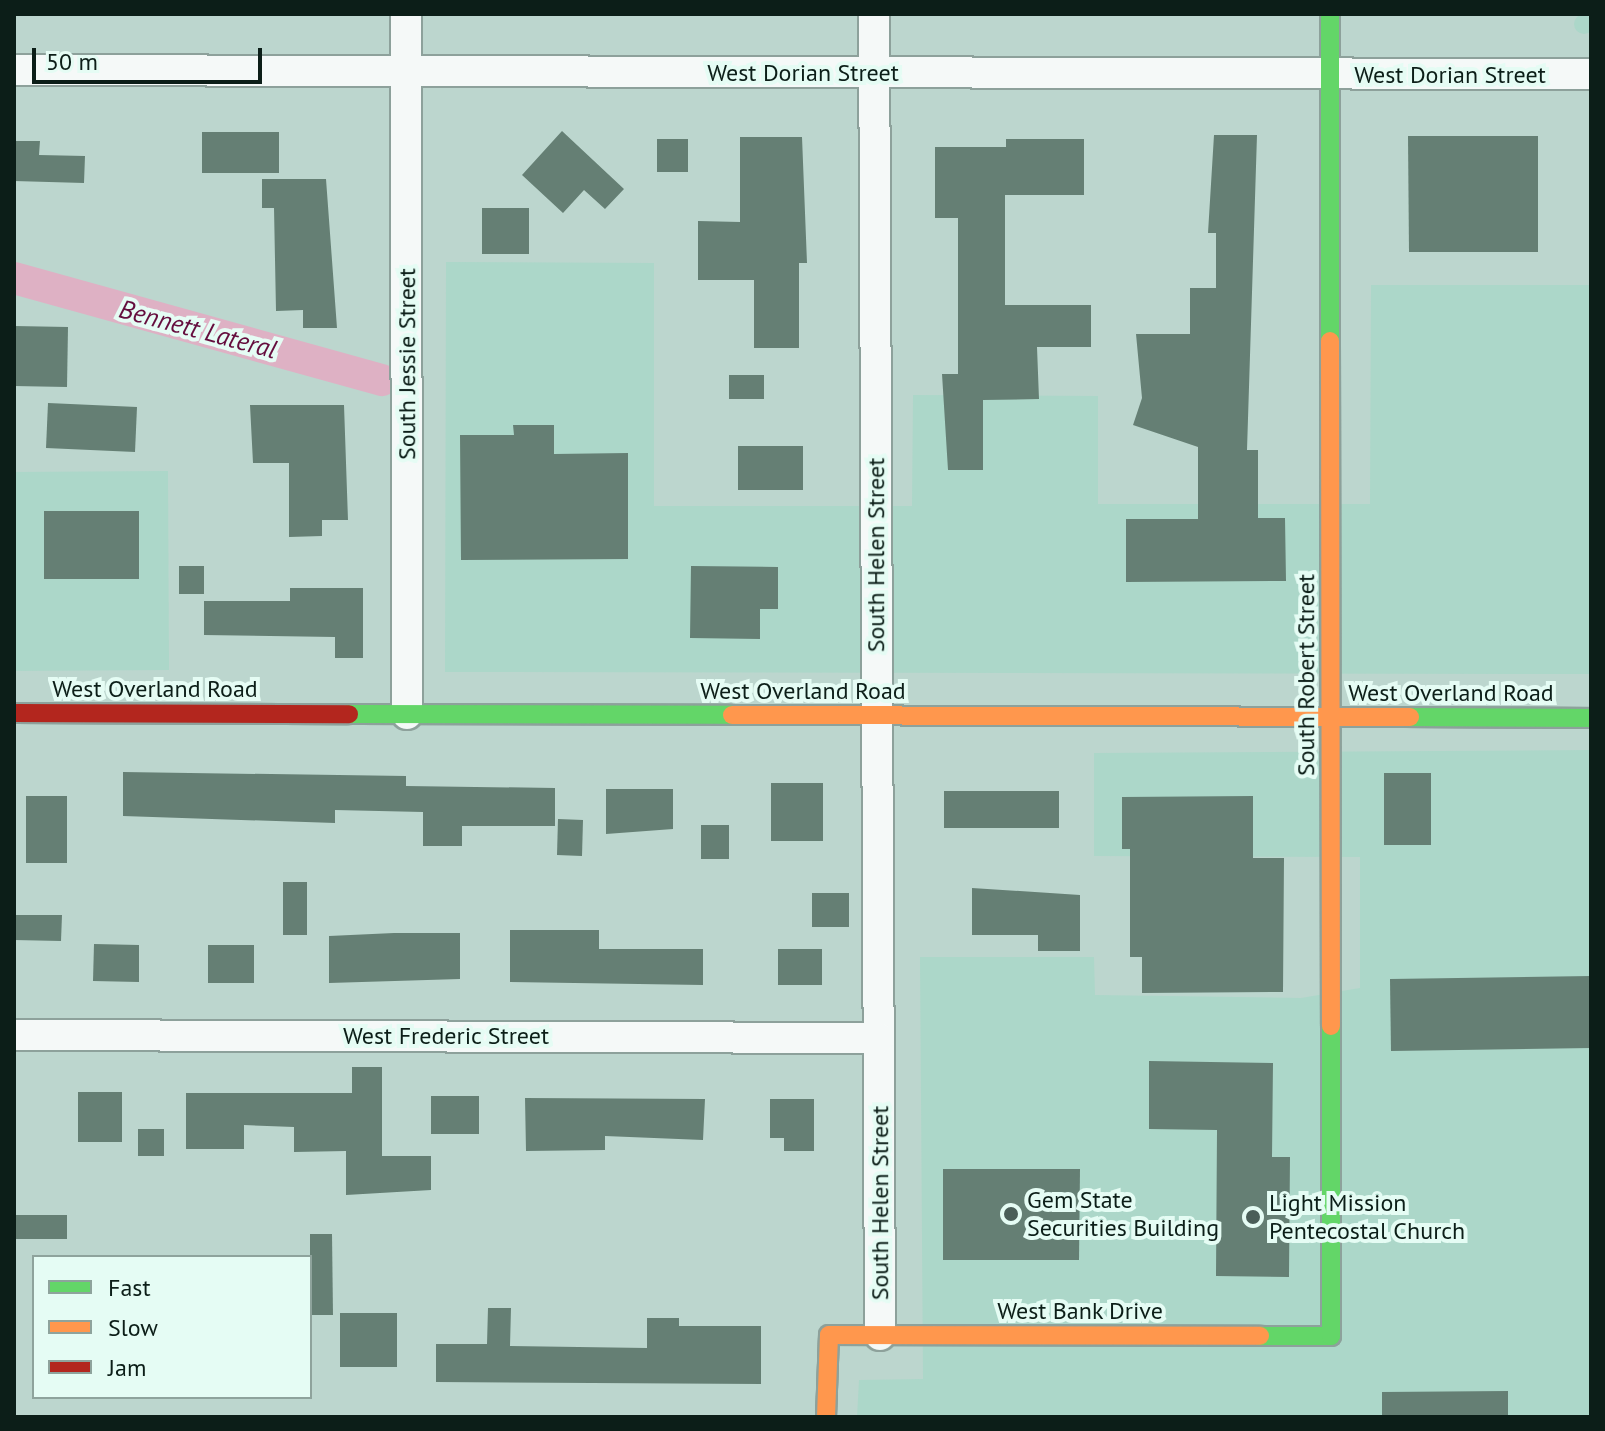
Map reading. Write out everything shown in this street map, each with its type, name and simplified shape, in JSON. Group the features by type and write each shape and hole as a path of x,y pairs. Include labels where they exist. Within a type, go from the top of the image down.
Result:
{"street":[{"name":"South Jessie Street","path":"406,14 407,714"},
{"name":"South Helen Street","path":"874,14 880,1335"},
{"name":"South Robert Street","path":"1330,14 1331,1336"},
{"name":"West Dorian Street","path":"14,70 1330,76 1591,74"},
{"name":"West Overland Road","path":"14,713 1591,718"},
{"name":"West Frederic Street","path":"14,1035 879,1038"},
{"name":"West Bank Drive","path":"826,1417 829,1335 1331,1336"}],"shaded area":[{"path":"1584,14 1591,17 1594,24 1591,31 1584,34 1577,31 1574,24 1577,17"},
{"path":"446,262 654,263 654,506 912,506 913,395 1098,396 1098,504 1370,504 1371,285 1591,285 1591,674 445,672"},
{"path":"168,471 169,670 14,671 14,472"},
{"path":"1591,750 1591,1417 857,1417 859,1380 923,1379 920,957 1094,957 1095,995 1301,998 1360,988 1360,857 1094,856 1094,753"}],"building":[{"path":"562,131 624,189 605,209 584,190 563,213 522,175"},
{"path":"202,132 279,132 279,173 202,173"},
{"path":"1214,135 1257,135 1247,450 1258,450 1258,518 1285,518 1286,581 1126,582 1126,519 1198,519 1198,447 1133,425 1142,398 1136,334 1190,334 1190,288 1216,288 1216,233 1208,233"},
{"path":"1408,136 1538,136 1538,252 1409,252"},
{"path":"740,137 802,137 807,263 799,263 799,348 754,348 754,280 698,280 698,221 740,222"},
{"path":"657,139 688,139 688,172 657,172"},
{"path":"1006,139 1084,139 1084,195 1005,195 1005,305 1091,305 1091,347 1037,347 1039,399 983,400 983,470 948,470 942,374 958,374 958,218 935,218 935,147 1006,147"},
{"path":"14,141 40,141 39,155 85,156 84,183 14,181"},
{"path":"262,179 326,179 337,328 303,328 303,310 276,311 274,208 262,208"},
{"path":"482,208 529,208 529,254 482,254"},
{"path":"14,326 68,327 67,387 14,386"},
{"path":"729,375 764,375 764,399 729,399"},
{"path":"48,403 137,407 135,452 46,448"},
{"path":"250,405 344,405 348,520 322,520 322,536 289,537 289,463 253,463"},
{"path":"513,425 554,425 554,454 628,453 628,559 461,560 460,435 514,435"},
{"path":"738,446 803,446 803,490 738,490"},
{"path":"44,511 139,511 139,579 44,579"},
{"path":"179,566 204,566 204,594 179,594"},
{"path":"691,566 778,567 778,609 760,609 760,639 690,638"},
{"path":"290,588 363,588 363,658 335,658 335,637 204,635 204,601 290,601"},
{"path":"123,772 406,776 406,786 555,788 555,826 462,826 462,846 423,846 423,812 335,810 335,823 123,816"},
{"path":"1384,773 1431,773 1431,845 1384,845"},
{"path":"771,783 823,783 823,841 771,841"},
{"path":"606,789 673,789 673,829 606,834"},
{"path":"944,791 1059,791 1059,828 944,828"},
{"path":"26,796 67,796 67,863 26,863"},
{"path":"1253,796 1253,858 1284,858 1283,992 1142,993 1142,957 1130,957 1130,849 1122,849 1122,797"},
{"path":"558,819 583,820 582,856 557,855"},
{"path":"701,825 729,825 729,859 701,859"},
{"path":"283,882 307,882 307,935 283,935"},
{"path":"972,888 1080,895 1080,951 1038,951 1038,935 972,935"},
{"path":"812,893 849,893 849,927 812,927"},
{"path":"14,915 62,915 61,941 14,940"},
{"path":"510,930 599,930 599,949 703,949 703,985 510,982"},
{"path":"460,933 460,979 329,983 329,936"},
{"path":"94,944 139,945 139,982 93,981"},
{"path":"208,945 254,945 254,983 208,983"},
{"path":"778,949 822,949 822,985 778,985"},
{"path":"1591,976 1591,1048 1391,1051 1390,979"},
{"path":"1149,1061 1273,1063 1272,1157 1290,1157 1289,1277 1216,1276 1217,1130 1149,1129"},
{"path":"352,1067 382,1067 382,1156 431,1156 431,1190 346,1195 346,1151 294,1152 294,1127 244,1125 244,1149 186,1149 186,1093 352,1093"},
{"path":"78,1092 122,1092 122,1142 78,1142"},
{"path":"431,1096 479,1096 479,1134 431,1134"},
{"path":"525,1098 705,1099 703,1140 605,1136 605,1150 526,1151"},
{"path":"770,1099 814,1099 814,1151 784,1151 784,1138 770,1138"},
{"path":"138,1129 164,1129 164,1156 138,1156"},
{"name":"Gem State Securities Building","path":"943,1169 1080,1169 1079,1260 943,1260"},
{"path":"14,1215 67,1215 67,1239 14,1239"},
{"path":"310,1234 332,1234 333,1315 312,1315"},
{"path":"488,1308 511,1308 510,1346 647,1348 647,1318 679,1318 679,1326 761,1326 761,1384 436,1382 436,1344 487,1344"},
{"path":"340,1313 397,1313 397,1367 340,1367"},
{"path":"1508,1391 1508,1417 1382,1417 1382,1392"}],"waterway":[{"name":"Bennett Lateral","path":"14,278 382,380"}],"traffic: fast":[{"path":"1330,14 1330,341"},
{"path":"349,714 732,715"},
{"path":"1410,717 1591,718"},
{"path":"1260,1336 1331,1336 1331,1026"}],"traffic: slow":[{"path":"1330,341 1331,1026"},
{"path":"732,715 1410,717"},
{"path":"826,1417 829,1335 1260,1336"}],"traffic: jam":[{"path":"14,713 349,714"}],"place":[{"name":"Gem State Securities Building","path":"1011,1214"},
{"name":"Light Mission Pentecostal Church","path":"1253,1217"}]}
